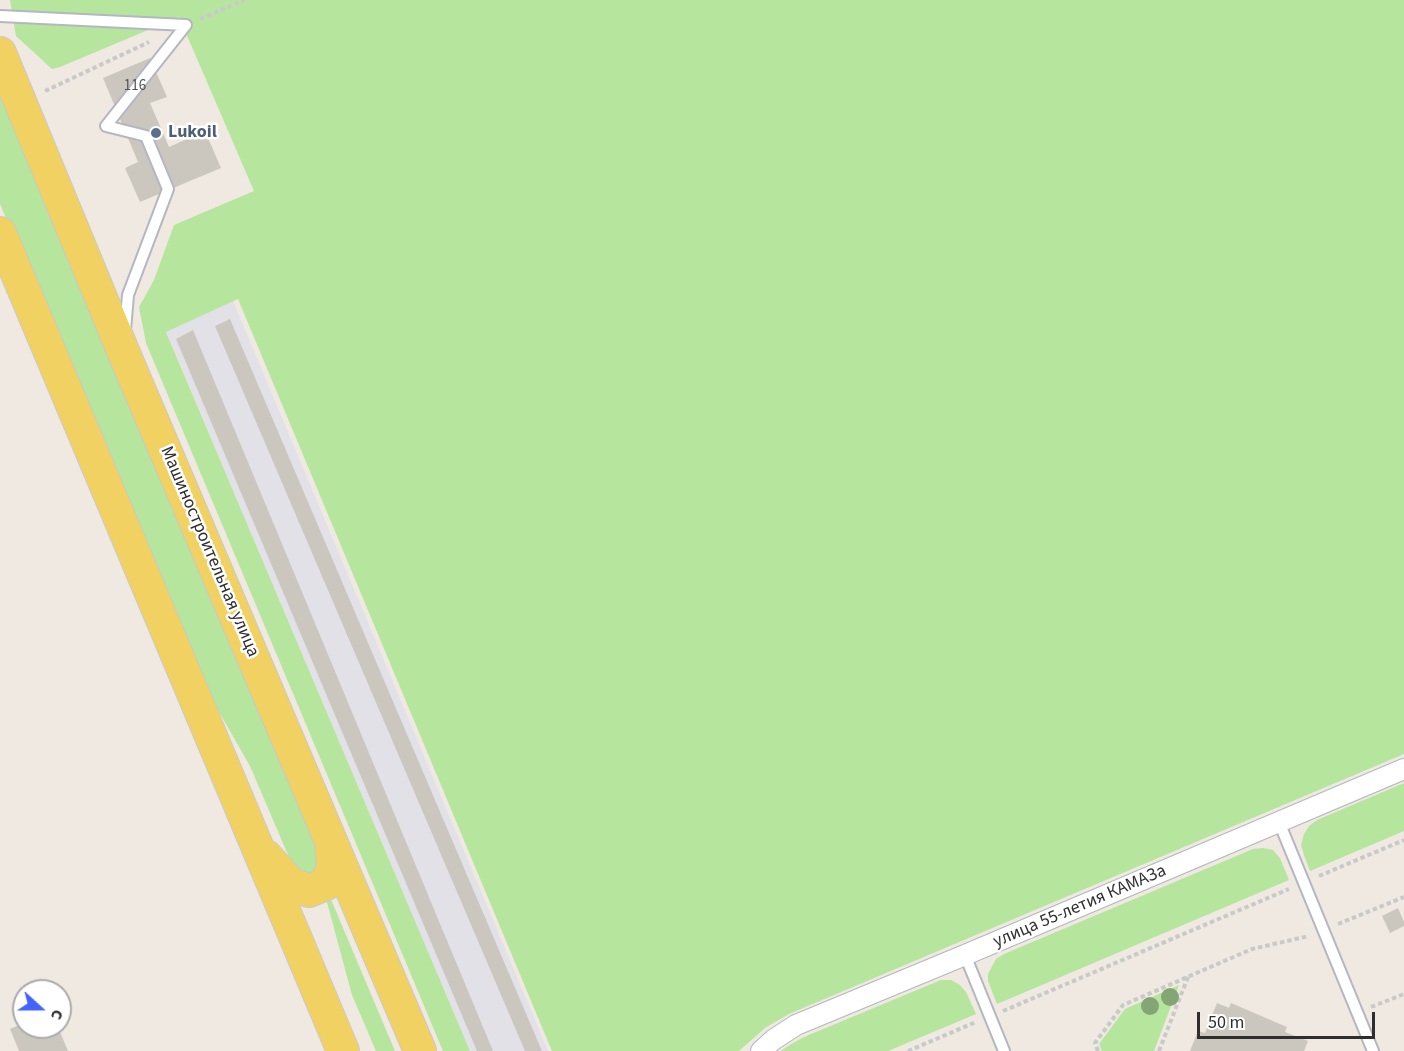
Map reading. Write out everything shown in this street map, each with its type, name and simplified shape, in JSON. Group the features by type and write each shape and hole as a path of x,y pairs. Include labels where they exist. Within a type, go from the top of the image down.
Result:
{"main road":[{"name":"Машиностроительная улица","path":"0,52 123,351 420,1051"},
{"path":"0,233 343,1051"},
{"path":"254,841 290,883 309,891 326,884 333,867 331,838"}],"street":[{"name":"улица 55-летия КАМАЗа","path":"761,1051 796,1025 1404,769"}],"lane":[{"path":"0,16 186,25"},
{"path":"123,351 128,296 168,189 146,136 106,126 186,25"},
{"path":"1279,822 1373,1051"},
{"path":"965,955 1004,1051"}],"path":[{"path":"20,103 186,25 245,0"},
{"path":"1313,879 1404,840"},
{"path":"1000,1012 1292,888"},
{"path":"1098,1051 1095,1043 1122,1005 1252,949 1307,937 1404,897"},
{"path":"1160,1051 1188,977"},
{"path":"1358,1013 1404,994"},
{"path":"908,1051 979,1021"}],"shaded area":[{"path":"233,301 548,1051 470,1051 166,331"}],"green space":[{"path":"10,0 1404,0 1404,754 789,1014 765,1028 739,1051 552,1051 238,299 166,332 470,1051 443,1051 146,343 139,307 154,280 174,225 254,191 179,17 52,69 16,36"},
{"path":"0,87 327,872 297,876 250,766 207,691 0,204"},
{"path":"1404,783 1404,831 1310,871 1301,845 1309,826 1317,820"},
{"path":"1253,849 1273,850 1280,858 1289,880 997,1004 988,981 988,974 996,959 1004,954"},
{"path":"327,890 395,1051 376,1051 352,995 324,891"},
{"path":"941,980 951,980 960,985 966,992 976,1014 888,1051 781,1051 804,1037"},
{"path":"1179,985 1154,1051 1102,1051 1099,1044 1125,1009"}],"building":[{"path":"150,58 167,97 150,103 169,147 205,131 221,168 140,202 125,168 138,162 103,78"},
{"path":"230,319 542,1051 525,1051 215,326"},
{"path":"193,330 493,1051 477,1051 176,339"},
{"path":"1398,908 1404,926 1390,933 1382,916"},
{"path":"1217,1003 1229,1008 1231,1003 1287,1027 1285,1032 1308,1041 1304,1051 1190,1051 1198,1031 1205,1033"},
{"path":"14,1039 63,1039 68,1051 19,1051"}],"place":[{"name":"Lukoil","path":"156,133"}]}
